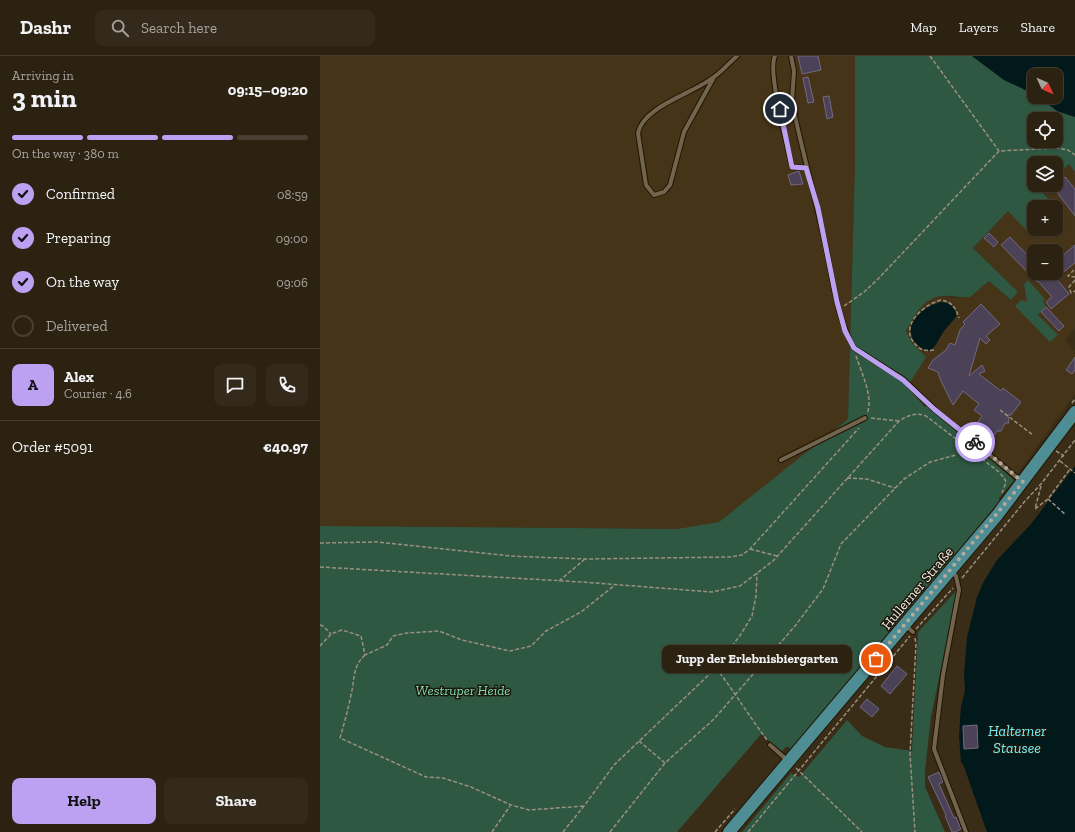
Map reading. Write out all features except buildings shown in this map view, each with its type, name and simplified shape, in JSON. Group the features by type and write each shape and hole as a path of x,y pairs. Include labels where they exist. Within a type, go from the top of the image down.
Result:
{"main road":[{"name":"Hullerner Straße","path":"729,832 789,761 909,629 951,571 1023,482 1075,412"}],"lane":[{"path":"712,79 684,132 670,184 664,192 654,194 646,185 638,133 639,126 644,118 656,110 712,79 737,56"},
{"path":"775,56 772,66 774,80 792,167 806,168"},
{"path":"791,56 794,71 792,100 806,168 818,208 839,309 845,331 854,348 903,380 934,409 1023,482"},
{"path":"781,460 865,418"},
{"path":"951,571 958,582 959,590 943,675 934,749 966,832"},
{"path":"770,745 789,761"}],"path":[{"path":"930,56 999,152"},
{"path":"839,309 864,292 878,279 999,152 1058,148 1068,150 1075,155"},
{"path":"1074,270 1068,276 1075,278 1069,287 1071,293 1075,291"},
{"path":"934,350 926,351 918,347 910,337 910,325 916,315 927,306 941,300 951,304 957,311 959,318"},
{"path":"320,543 377,542 510,556 585,559 730,557 742,555 750,549 852,436 865,418 869,408 868,396 854,348"},
{"path":"1000,410 1033,435"},
{"path":"320,567 559,581 712,592 740,586 777,556 899,421 910,414 919,413 926,416 999,472 1007,485 1002,492 1004,496"},
{"path":"865,418 899,421"},
{"path":"748,832 799,772 909,629 958,582 1025,501 1042,484 1060,462 1075,440"},
{"path":"1054,450 1064,456"},
{"path":"610,832 665,763 714,719 794,626 823,589 841,544 904,479 930,462 956,455"},
{"path":"1060,462 1075,473"},
{"path":"1042,484 1035,509 1048,500 1070,469"},
{"path":"847,478 867,479 895,488"},
{"path":"1048,500 1066,515"},
{"path":"750,549 777,556"},
{"path":"559,581 585,559"},
{"path":"563,832 614,765 716,668 742,634 752,616 756,596 757,573"},
{"path":"584,806 529,810 511,805 471,787 443,778 426,777 340,738 352,693 353,673 358,661 365,655 387,645 393,636 439,631 462,640 510,651 531,646 546,631 581,612 615,585"},
{"path":"320,626 323,626 331,634"},
{"path":"909,629 916,644 910,754 915,832"},
{"path":"320,646 331,634 342,630 360,636 365,655"},
{"path":"716,668 736,694 748,716 770,745"},
{"path":"638,741 665,763"},
{"path":"799,772 862,832"},
{"path":"492,832 511,805"}],"shaded area":[{"path":"320,56 855,56 855,165 848,419 719,523 677,529 320,526"},
{"path":"1069,164 1075,172 1075,328 1065,341 1075,351 1075,394 1017,474 926,398 910,381 926,357 912,343 906,331 916,313 931,298 942,296 959,298 989,281 1011,300 1018,292 973,248 1008,211 1027,230 1027,236 1063,236 1063,200 1050,200 1043,192 1063,192 1063,170"}],"green space":[{"name":"Westruper Heide","path":"855,56 972,56 1004,80 1027,91 1027,104 1048,104 1060,112 1027,112 1027,148 1063,148 1063,113 1075,117 1075,172 1069,164 1063,170 1063,156 1027,156 1027,192 1042,192 1049,200 1027,200 1027,231 1008,211 973,248 1018,292 1011,300 989,281 970,297 935,297 924,304 906,331 912,343 926,357 907,387 925,407 929,405 1014,480 999,498 999,502 792,750 787,746 782,751 761,734 677,832 320,832 320,526 677,529 719,522 848,419 855,165"},
{"path":"1028,280 1045,299 1043,302 1046,306 1038,315 1058,335 1050,342 1015,306 1021,300 1027,302 1024,284"},
{"path":"957,590 931,717 925,770 925,787 945,832 742,832 791,773 799,777 847,720 862,736 885,747 912,751 918,632"}],"water":[{"path":"972,56 1075,56 1075,117 1057,111 1048,104 1063,104 1063,68 1027,68 1027,91 1004,80"},
{"path":"942,302 952,306 956,317 944,331 935,346 931,350 926,351 917,344 912,337 911,329 913,322 925,309"},
{"name":"Halterner Stausee","path":"1075,466 1075,832 987,832 963,764 961,763 959,736 961,706 965,691 964,675 967,637 977,597 984,581 997,560 1031,524"}],"way so far":[{"path":"876,659 951,571 1023,482 975,442"}],"place":[{"name":"Jupp der Erlebnisbiergarten","path":"876,659"}],"route":[{"path":"780,109 792,167 806,168 818,208 837,302 849,340 854,348 873,362 893,372 934,409 975,442"}]}
